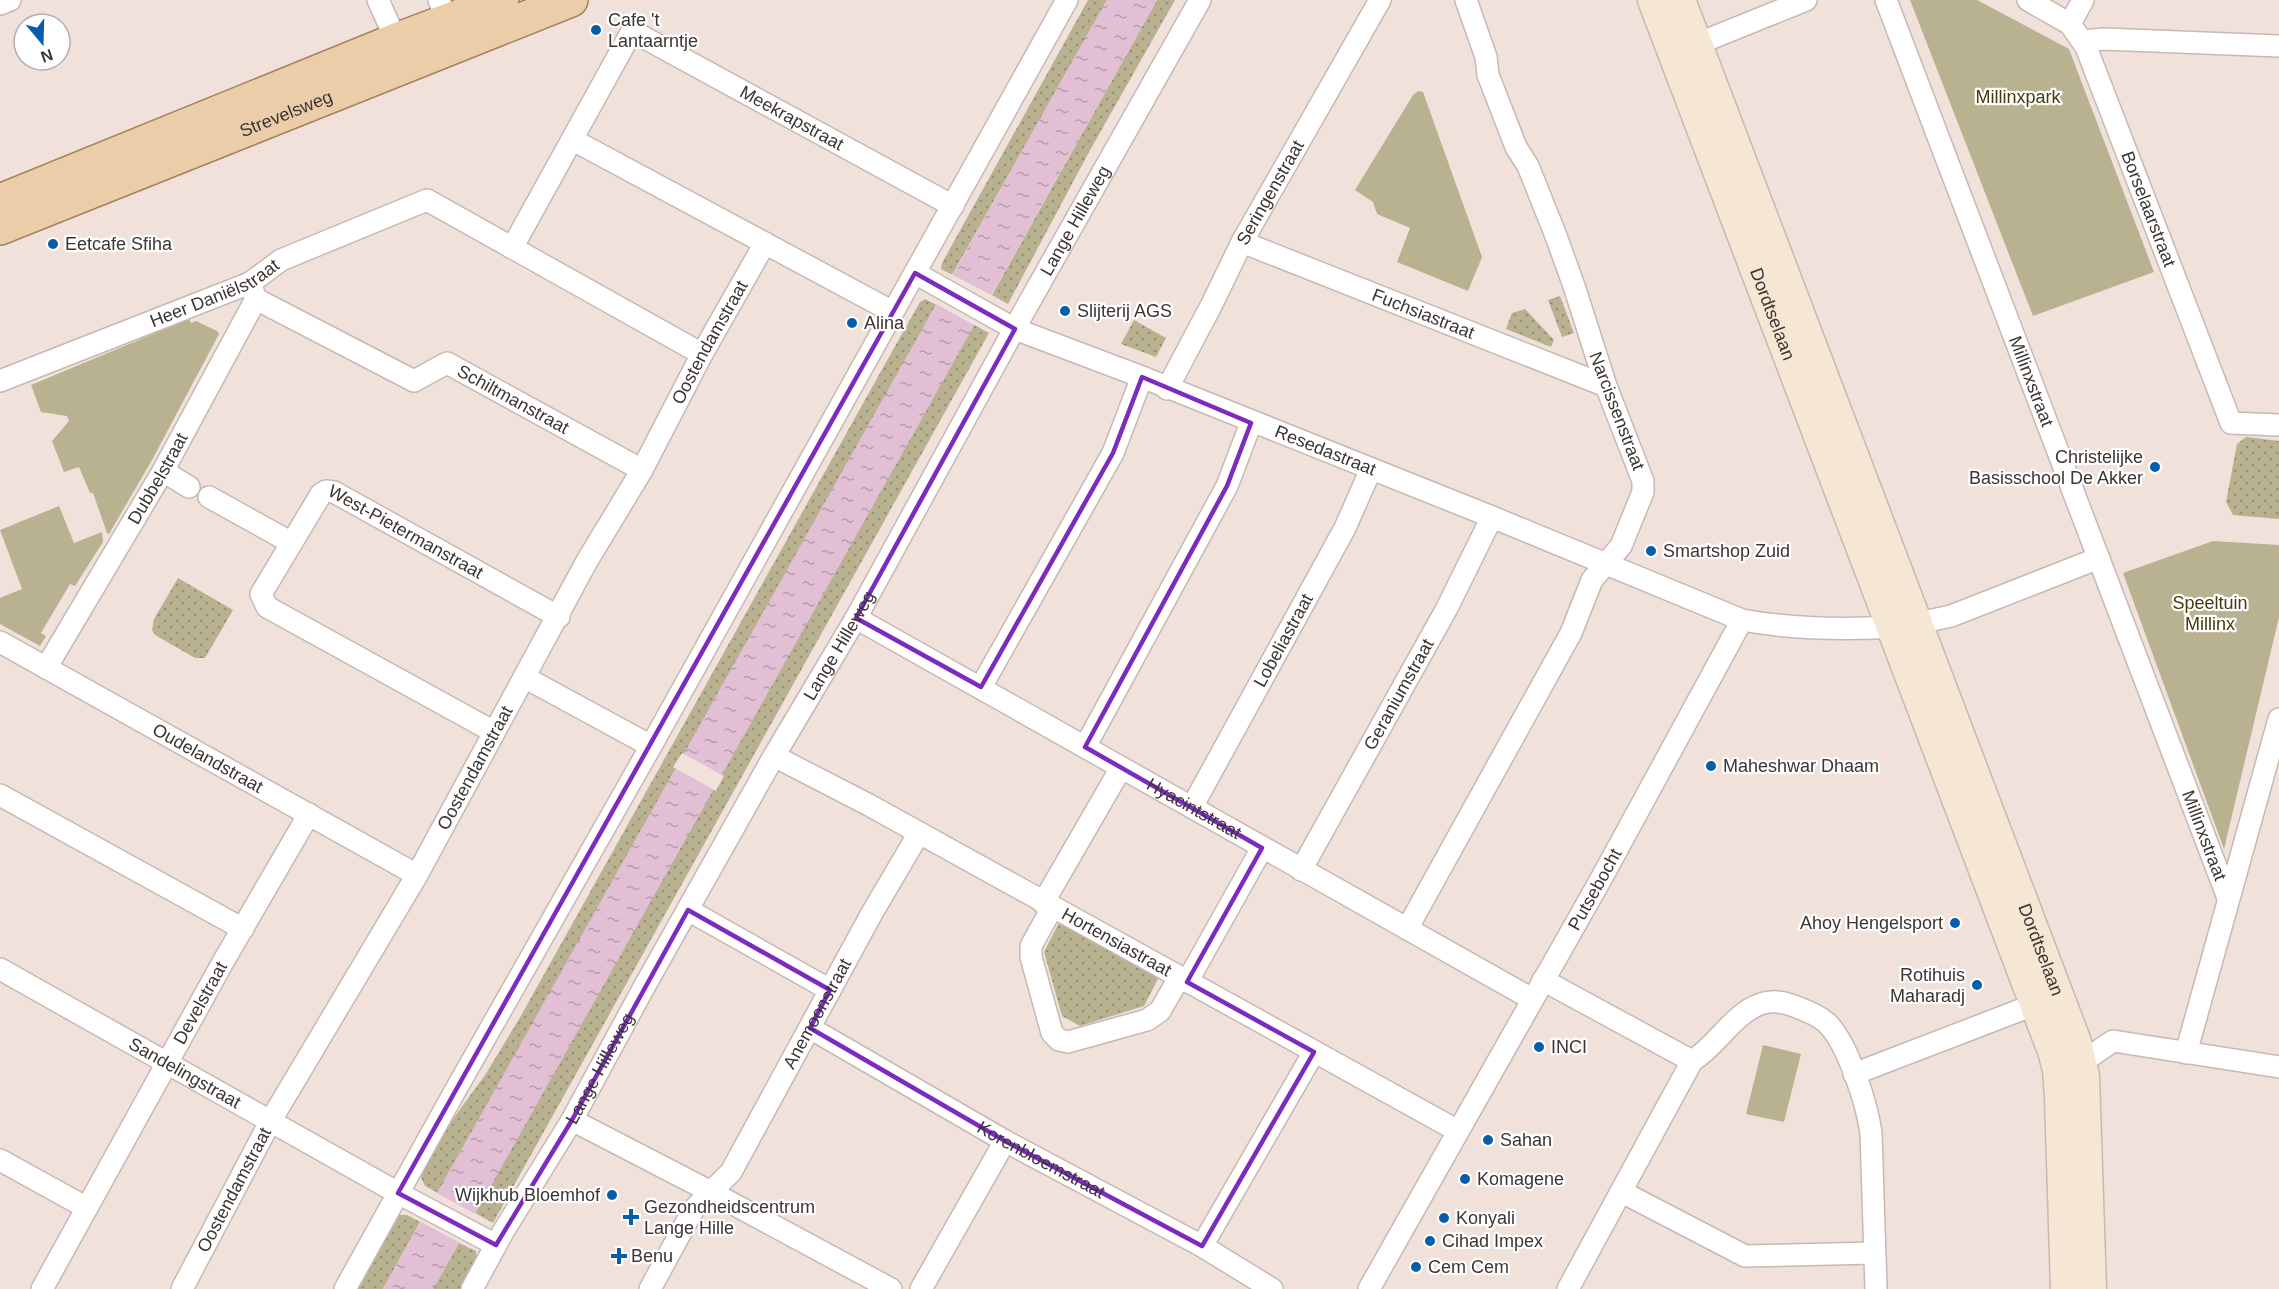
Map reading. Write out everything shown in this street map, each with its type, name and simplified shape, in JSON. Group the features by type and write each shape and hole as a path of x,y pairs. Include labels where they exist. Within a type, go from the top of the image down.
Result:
{"main road":[{"name":"Strevelsweg","path":"0,201 393,32 442,8 502,0"},
{"name":"Strevelsweg","path":"0,228 571,0"},
{"name":"Dordtselaan","path":"1653,0 1905,625 2060,996 2082,1062 2091,1289"},
{"name":"Dordtselaan","path":"1680,0 1905,625 2058,1070 2066,1289"}],"street":[{"path":"0,4 10,0"},
{"path":"378,0 393,32"},
{"path":"345,1289 407,1197 651,746 1067,0"},
{"name":"Lange Hilleweg","path":"472,1289 489,1242 572,1120 774,756 856,618 1006,324 1200,0"},
{"name":"Seringenstraat","path":"1167,389 1242,242 1380,0"},
{"name":"Narcissenstraat","path":"1407,929 1571,633 1592,580 1621,546 1643,492 1644,481 1606,386 1574,286 1528,166 1516,147 1492,85 1486,57 1466,0"},
{"path":"1697,44 1806,0"},
{"name":"Millinxstraat","path":"1886,0 2228,898"},
{"path":"2028,0 2070,24 2083,0"},
{"name":"Borselaarstraat","path":"2070,24 2082,41 2231,423 2279,425"},
{"name":"Meekrapstraat","path":"573,140 632,31 953,206"},
{"path":"2082,41 2104,39 2279,46"},
{"path":"702,354 512,248 573,140 892,312"},
{"name":"Heer Daniëlstraat","path":"0,381 253,291 281,260 427,200 512,248"},
{"name":"Fuchsiastraat","path":"1242,242 1606,386"},
{"name":"Oostendamstraat","path":"182,1289 271,1120 417,874 559,617 587,561 642,470 702,354 765,243"},
{"name":"Resedastraat","path":"915,273 1006,324 1492,517 1742,620"},
{"name":"Schiltmanstraat","path":"253,291 414,381 447,363 642,470"},
{"name":"Dubbelstraat","path":"46,668 163,471 253,291"},
{"path":"981,687 1113,453 1142,377"},
{"path":"1085,747 1227,486 1251,423"},
{"name":"Lobeliastraat","path":"1192,807 1339,538 1371,469"},
{"path":"163,471 189,487"},
{"name":"West-Pietermanstraat","path":"494,732 267,607 261,594 290,542 321,494 326,491 334,492 559,617"},
{"path":"209,497 290,542"},
{"name":"Geraniumstraat","path":"1301,870 1447,608 1492,517"},
{"path":"1742,620 1767,625 1858,629 1905,625 1951,616 2099,558"},
{"name":"Hyacintstraat","path":"856,618 1532,999"},
{"name":"Putsebocht","path":"1370,1289 1742,620"},
{"name":"Oudelandstraat","path":"0,642 417,874"},
{"path":"524,677 651,746"},
{"path":"2186,1053 2279,719"},
{"name":"Hortensiastraat","path":"774,756 919,833 1458,1131"},
{"path":"1121,768 1048,905 1031,945 1031,957 1052,1034 1059,1040 1068,1042 1147,1020 1160,1011 1183,980 1262,848"},
{"path":"0,795 243,929"},
{"name":"Develstraat","path":"42,1289 309,814"},
{"name":"Anemoonstraat","path":"650,1289 693,1210 731,1172 919,833"},
{"path":"688,910 830,990"},
{"name":"Sandelingstraat","path":"0,969 489,1242"},
{"path":"1543,980 1692,1061"},
{"path":"1568,1289 1692,1061 1704,1054 1726,1029 1750,1009 1772,1001 1782,1002 1815,1015 1828,1024 1854,1074 1868,1113 1871,1133 1876,1289"},
{"path":"1854,1074 2036,1004"},
{"name":"Korenbloemstraat","path":"810,1028 1005,1141 1202,1246 1239,1281 1272,1289"},
{"path":"2082,1062 2113,1041 2279,1067"},
{"path":"1202,1246 1314,1052"},
{"path":"572,1120 891,1289"},
{"path":"921,1289 1005,1141"},
{"path":"0,1160 87,1208"},
{"path":"1622,1192 1745,1256 1874,1253"}],"highlighted area":[{"path":"915,273 1015,329 856,618 981,687 1113,453 1142,377 1251,423 1227,486 1085,747 1262,848 1187,982 1314,1052 1202,1246 1005,1141 810,1028 830,990 688,910 572,1120 496,1245 398,1193"}],"green space":[{"path":"1088,0 1107,0 952,275 941,269 942,263"},
{"path":"1157,0 1175,0 1089,152 1008,304 992,295"},
{"name":"Millinxpark","path":"1910,0 1977,0 2069,49 2154,272 2033,316"},
{"path":"1418,91 1423,92 1482,257 1468,291 1397,262 1410,228 1377,214 1373,202 1355,190 1413,95"},
{"path":"1560,296 1574,333 1562,337 1548,300"},
{"path":"925,299 937,305 438,1193 425,1186 418,1171 444,1122 453,1119 485,1075 518,1021 894,348 920,302"},
{"path":"1525,309 1554,340 1551,347 1506,329 1512,313"},
{"path":"189,319 191,323 196,321 219,334 152,460 109,534 93,493 90,493 79,467 64,472 52,441 69,421 67,416 41,412 31,385"},
{"path":"1134,320 1166,338 1156,357 1121,344"},
{"path":"973,324 989,333 493,1223 475,1213"},
{"path":"2246,437 2279,441 2279,519 2233,515 2226,502 2237,444"},
{"path":"59,506 74,543 102,532 103,542 75,586 70,584 41,633 46,636 40,646 0,624 0,598 22,589 0,530"},
{"name":"Speeltuin Millinx","path":"2213,541 2279,545 2279,617 2224,849 2123,573"},
{"path":"178,578 233,610 205,658 195,658 155,635 152,630 154,619"},
{"path":"1059,923 1159,977 1144,1006 1080,1026 1062,1016 1044,952"},
{"path":"1763,1045 1801,1054 1784,1122 1746,1114"},
{"path":"393,1215 407,1215 420,1222 383,1289 349,1289"},
{"path":"459,1243 476,1251 478,1268 466,1289 433,1289"}],"water":[{"path":"1107,0 1157,0 433,1289 383,1289"}],"pier":[{"path":"949,273 995,297 976,326 934,303"},
{"path":"682,753 724,776 716,791 673,767"},
{"path":"435,1192 477,1215 462,1244 417,1220"}],"place":[{"name":"Cafe 't Lantaarntje","path":"596,30"},
{"name":"Eetcafe Sfiha","path":"53,244"},
{"name":"Slijterij AGS","path":"1065,311"},
{"name":"Alina","path":"852,323"},
{"name":"Christelijke Basisschool De Akker","path":"2155,467"},
{"name":"Smartshop Zuid","path":"1651,551"},
{"name":"Maheshwar Dhaam","path":"1711,766"},
{"name":"Ahoy Hengelsport","path":"1955,923"},
{"name":"Rotihuis Maharadj","path":"1977,985"},
{"name":"INCI","path":"1539,1047"},
{"name":"Sahan","path":"1488,1140"},
{"name":"Komagene","path":"1465,1179"},
{"name":"Wijkhub Bloemhof","path":"612,1195"},
{"name":"Gezondheidscentrum Lange Hille","path":"631,1217"},
{"name":"Konyali","path":"1444,1218"},
{"name":"Cihad Impex","path":"1430,1241"},
{"name":"Benu","path":"619,1256"},
{"name":"Cem Cem","path":"1416,1267"}]}
